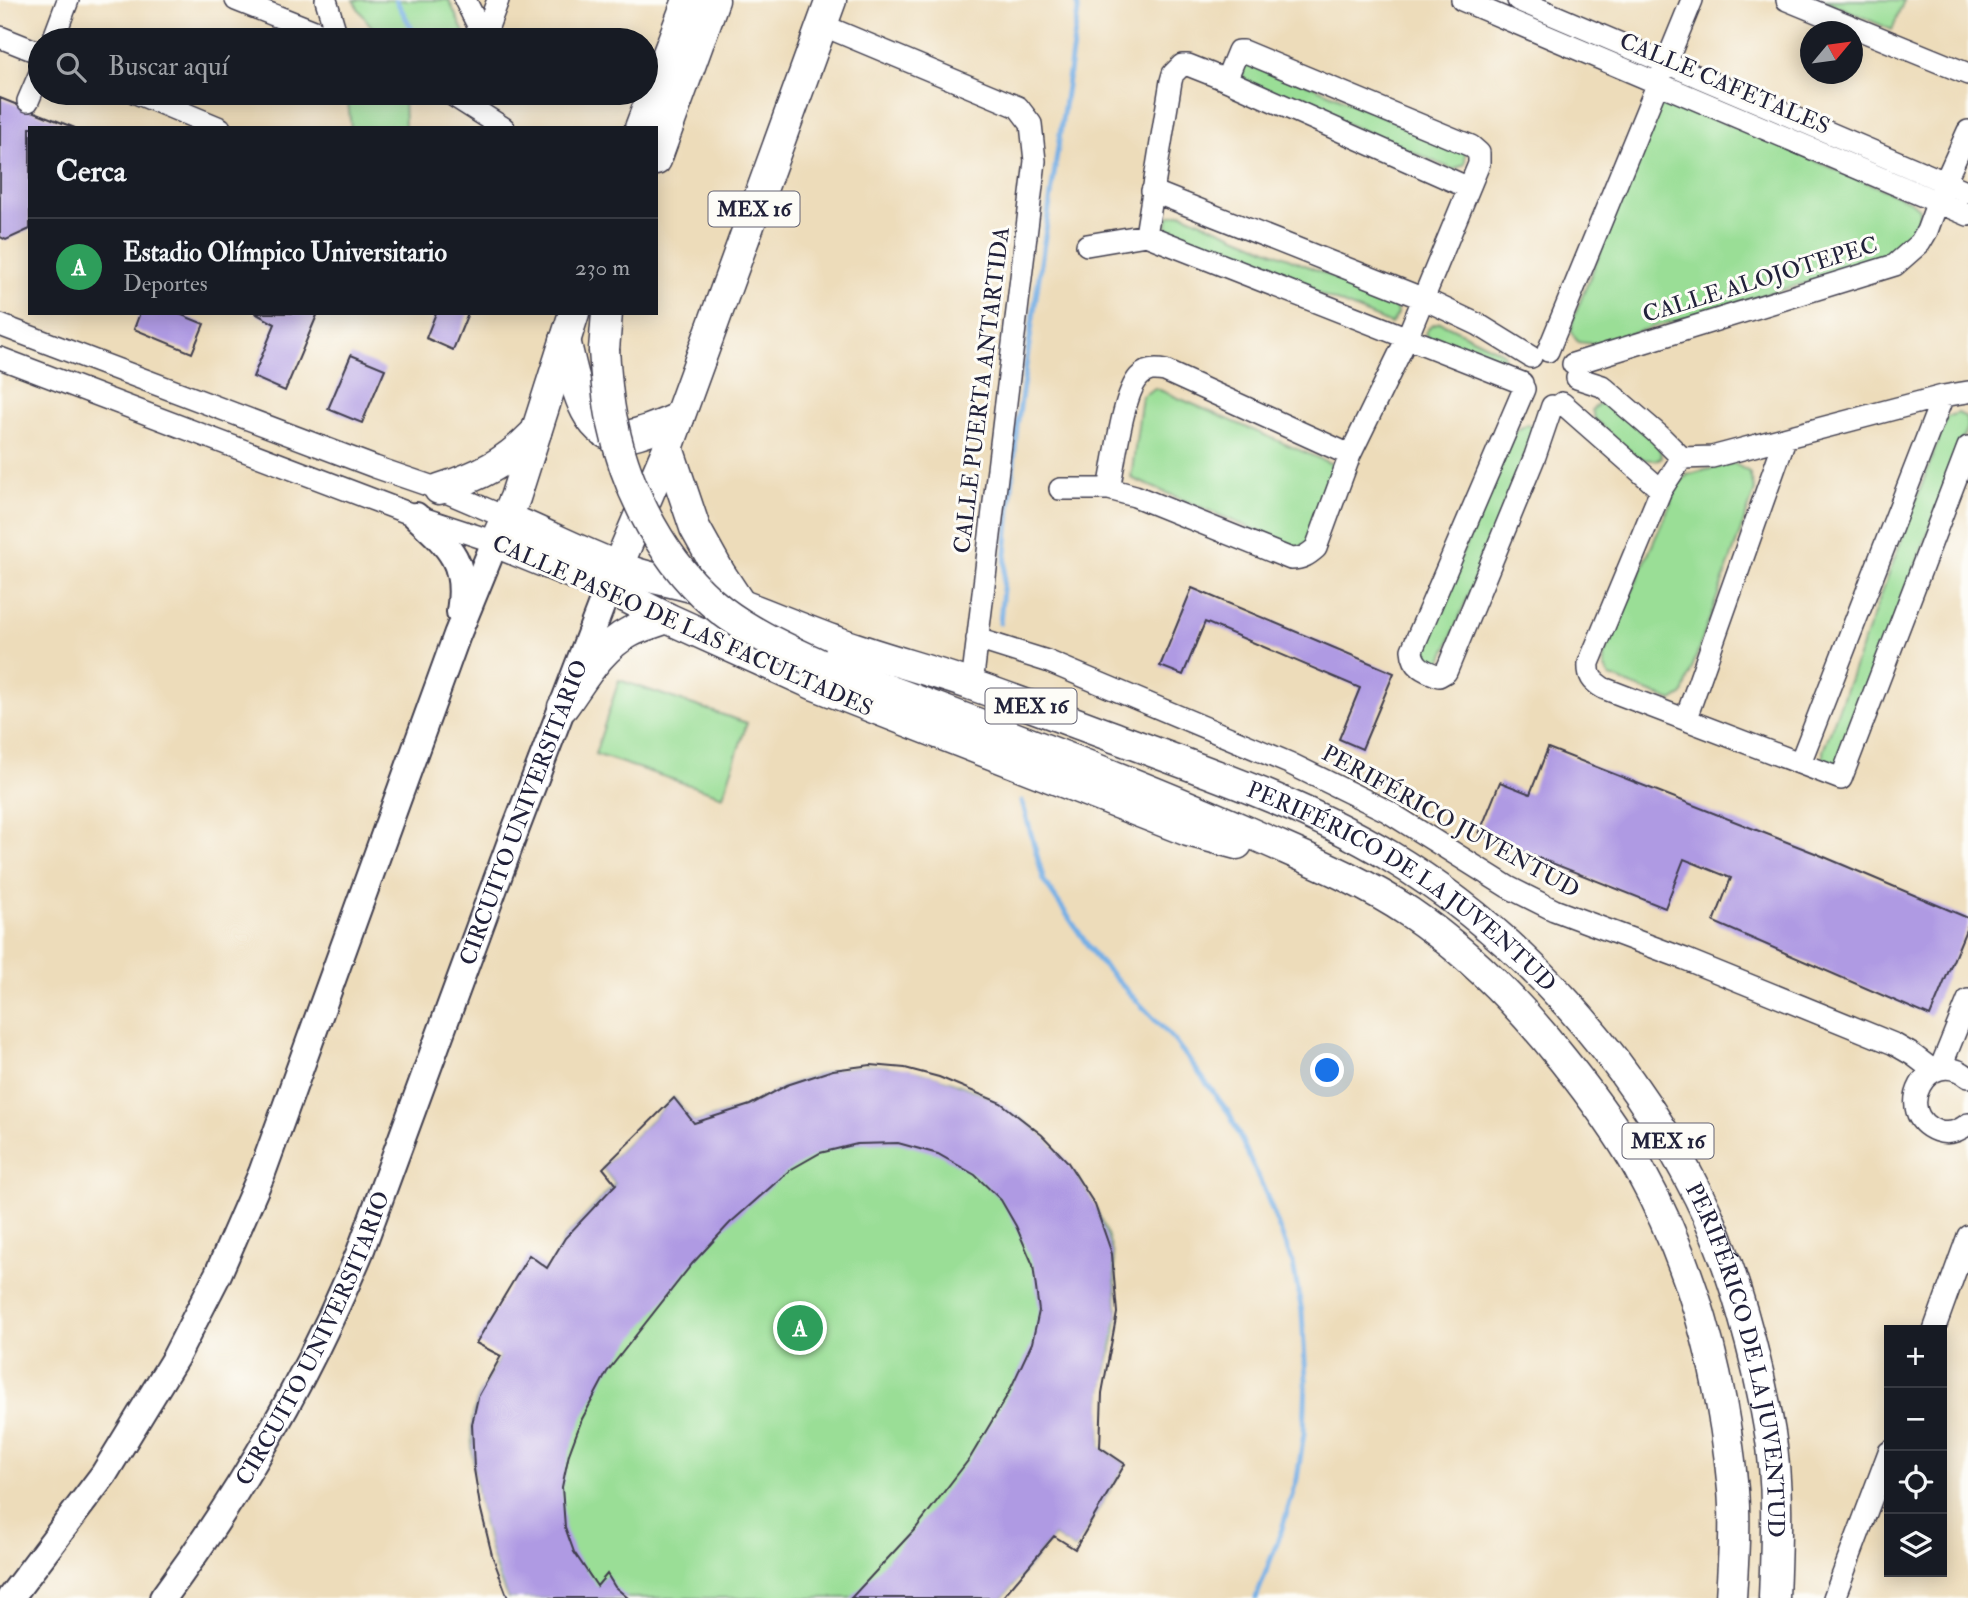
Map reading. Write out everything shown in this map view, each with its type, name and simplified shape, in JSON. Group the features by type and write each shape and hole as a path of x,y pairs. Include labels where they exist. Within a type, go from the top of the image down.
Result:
{"highway":[{"path":"658,80 688,0"},
{"path":"658,154 714,0"},
{"name":"CIRCUITO UNIVERSITARIO","path":"613,577 668,448 826,13"},
{"path":"641,126 649,105"},
{"path":"607,315 604,350 613,425 629,477 647,516 670,554 719,608 770,641 819,664 1177,801 1290,851"},
{"path":"570,324 582,405 596,424 616,436 628,436 679,418"},
{"path":"501,530 515,498 570,324"},
{"path":"439,489 488,470 514,453 536,432"},
{"path":"668,448 695,528 737,603 724,629 726,646"},
{"name":"CALLE PASEO DE LAS FACULTADES","path":"501,530 613,577 667,618 815,685 1188,831 1255,847 1290,851"},
{"name":"PERIFÉRICO DE LA JUVENTUD","path":"613,577 631,572 699,589 836,642 972,685 1229,779 1324,822 1386,854 1440,890 1506,941 1558,994 1608,1052 1656,1117 1700,1200 1726,1266 1752,1348 1771,1436 1777,1532 1774,1598"},
{"path":"563,707 599,657 615,642 629,632 667,618"},
{"name":"PERIFÉRICO DE LA JUVENTUD","path":"1290,851 1343,873 1410,913 1461,953 1506,994 1544,1036 1596,1102 1638,1167 1688,1277 1710,1347 1724,1418 1733,1493 1731,1598"}],"main road":[{"path":"415,516 448,545 457,562 462,583 457,635"},
{"path":"10,1598 74,1517 111,1464 175,1358 218,1274 262,1173 457,635 501,530"},
{"name":"CIRCUITO UNIVERSITARIO","path":"163,1598 235,1492 296,1388 339,1304 613,577"}],"street":[{"path":"58,28 68,0"},
{"path":"236,0 307,28"},
{"path":"326,0 334,28"},
{"path":"465,0 478,28"},
{"path":"487,28 498,0"},
{"name":"CALLE CAFETALES","path":"1462,0 1656,82 1942,192 1968,192"},
{"name":"CALLE CAFETALES","path":"1518,0 1665,63 1942,192 1968,215"},
{"path":"1575,371 1573,393 1557,405 1446,672 1439,676 1424,670 1416,665 1412,650 1523,386 1523,369 1539,354 1692,0"},
{"path":"1787,0 1968,74"},
{"name":"CALLE PUERTA ANTARTIDA","path":"826,13 1018,107 1027,115 1031,124 1035,161 972,685"},
{"path":"0,37 28,48"},
{"path":"1060,489 1109,489 1135,496 1291,559 1298,559 1316,548 1350,455 1424,299 1480,158 1476,148 1243,51 1235,55 1226,80"},
{"path":"1146,235 1173,74 1182,65 1226,80 1469,188"},
{"path":"165,105 215,126"},
{"path":"472,105 501,126"},
{"name":"CALLE ALOJOTEPEC","path":"1575,371 1887,269 1920,243 1968,131"},
{"path":"1152,191 1424,299 1539,354 1563,354 1575,371 1602,386 1682,458 1712,457 1943,396 1968,392"},
{"path":"1087,245 1146,235 1523,386 1535,402 1557,405 1661,490"},
{"name":"CALLE PASEO DE LAS FACULTADES","path":"0,325 439,489 501,530"},
{"name":"CALLE PASEO DE LAS FACULTADES","path":"0,358 415,516 501,530"},
{"path":"1109,489 1133,387 1139,377 1151,370 1165,371 1350,455"},
{"path":"1800,763 1943,396"},
{"path":"1686,718 1785,439"},
{"path":"1682,458 1661,490 1590,663 1588,671 1591,679 1603,688 1841,779 1968,447"},
{"name":"PERIFÉRICO JUVENTUD","path":"977,639 1047,661 1289,763 1387,811 1530,899 1894,1044 1937,1070 1957,1070 1968,1077"},
{"path":"1967,1127 1945,1133 1926,1125 1915,1106 1915,1096 1919,1086 1937,1070 1968,1000"},
{"path":"1936,1325 1968,1236"},
{"path":"1834,1598 1884,1465"}],"green space":[{"path":"353,0 449,0 462,28 373,28"},
{"path":"1824,0 1904,0 1892,30"},
{"path":"1256,62 1465,151 1465,164 1454,170 1243,79 1243,67"},
{"path":"1662,100 1673,101 1911,201 1919,208 1914,230 1888,259 1595,344 1578,342 1571,332 1573,319"},
{"path":"348,105 404,105 405,126 351,126"},
{"path":"1181,213 1393,302 1398,314 1391,324 1175,234 1167,227 1169,216"},
{"path":"1440,322 1503,353 1505,363 1500,368 1431,341 1425,333 1431,325"},
{"path":"1155,388 1332,464 1337,474 1307,543 1298,548 1131,478 1142,396"},
{"path":"1600,403 1609,405 1658,444 1662,458 1644,459 1626,449 1595,419 1592,410"},
{"path":"1958,413 1966,417 1967,427 1845,758 1834,768 1824,763 1823,751 1947,417"},
{"path":"1528,424 1535,429 1440,665 1430,669 1419,653 1515,431"},
{"path":"1733,463 1749,472 1755,490 1683,694 1672,701 1610,677 1604,666 1604,655 1679,484 1687,475"},
{"path":"619,680 747,723 723,796 595,754"},
{"path":"871,1065 933,1076 962,1086 1016,1115 1040,1134 1062,1157 1086,1191 1104,1227 1113,1256 1117,1309 1116,1331 1101,1400 1100,1447 1125,1464 1075,1549 1054,1536 1002,1598 508,1598 494,1562 481,1513 472,1442 473,1414 478,1397 565,1238 615,1184 603,1168 674,1098 694,1123 750,1105 787,1085 833,1070"}],"building":[{"path":"0,98 70,126 28,126 28,230 6,240 0,237"},
{"path":"139,315 182,315 204,324 192,353 134,329"},
{"path":"259,315 317,315 285,391 253,377 275,324"},
{"path":"435,315 467,315 453,350 426,338"},
{"path":"351,355 385,369 362,423 328,409"},
{"path":"1192,588 1394,673 1362,749 1339,739 1360,688 1205,622 1183,675 1160,666"},
{"path":"1548,748 1815,853 1968,918 1968,925 1930,1016 1714,922 1731,878 1684,859 1665,908 1479,834 1500,782 1530,794"},
{"path":"871,1065 905,1068 939,1077 1001,1103 1042,1135 1067,1161 1095,1205 1112,1254 1117,1313 1102,1393 1100,1447 1125,1464 1075,1549 1054,1536 1002,1598 851,1598 916,1528 970,1458 1008,1394 1032,1343 1039,1311 1033,1265 1016,1226 1001,1200 975,1175 938,1154 898,1143 857,1144 820,1153 790,1170 730,1223 692,1264 607,1372 582,1419 569,1454 562,1487 565,1527 574,1552 597,1586 607,1574 615,1587 628,1598 508,1598 492,1555 480,1506 474,1469 472,1424 478,1397 501,1356 476,1343 529,1255 547,1268 565,1238 616,1184 603,1168 674,1098 694,1123 750,1105 787,1085 833,1070"}],"waterway":[{"path":"396,0 412,28"},
{"path":"1000,623 1017,427 1078,11 1077,0"},
{"path":"1022,801 1044,881 1097,959 1174,1040 1229,1113 1266,1194 1293,1264 1302,1312 1306,1379 1304,1433 1297,1479 1281,1532 1256,1598"}],"place":[{"name":"Estadio Olímpico Universitario","path":"800,1328"}]}
